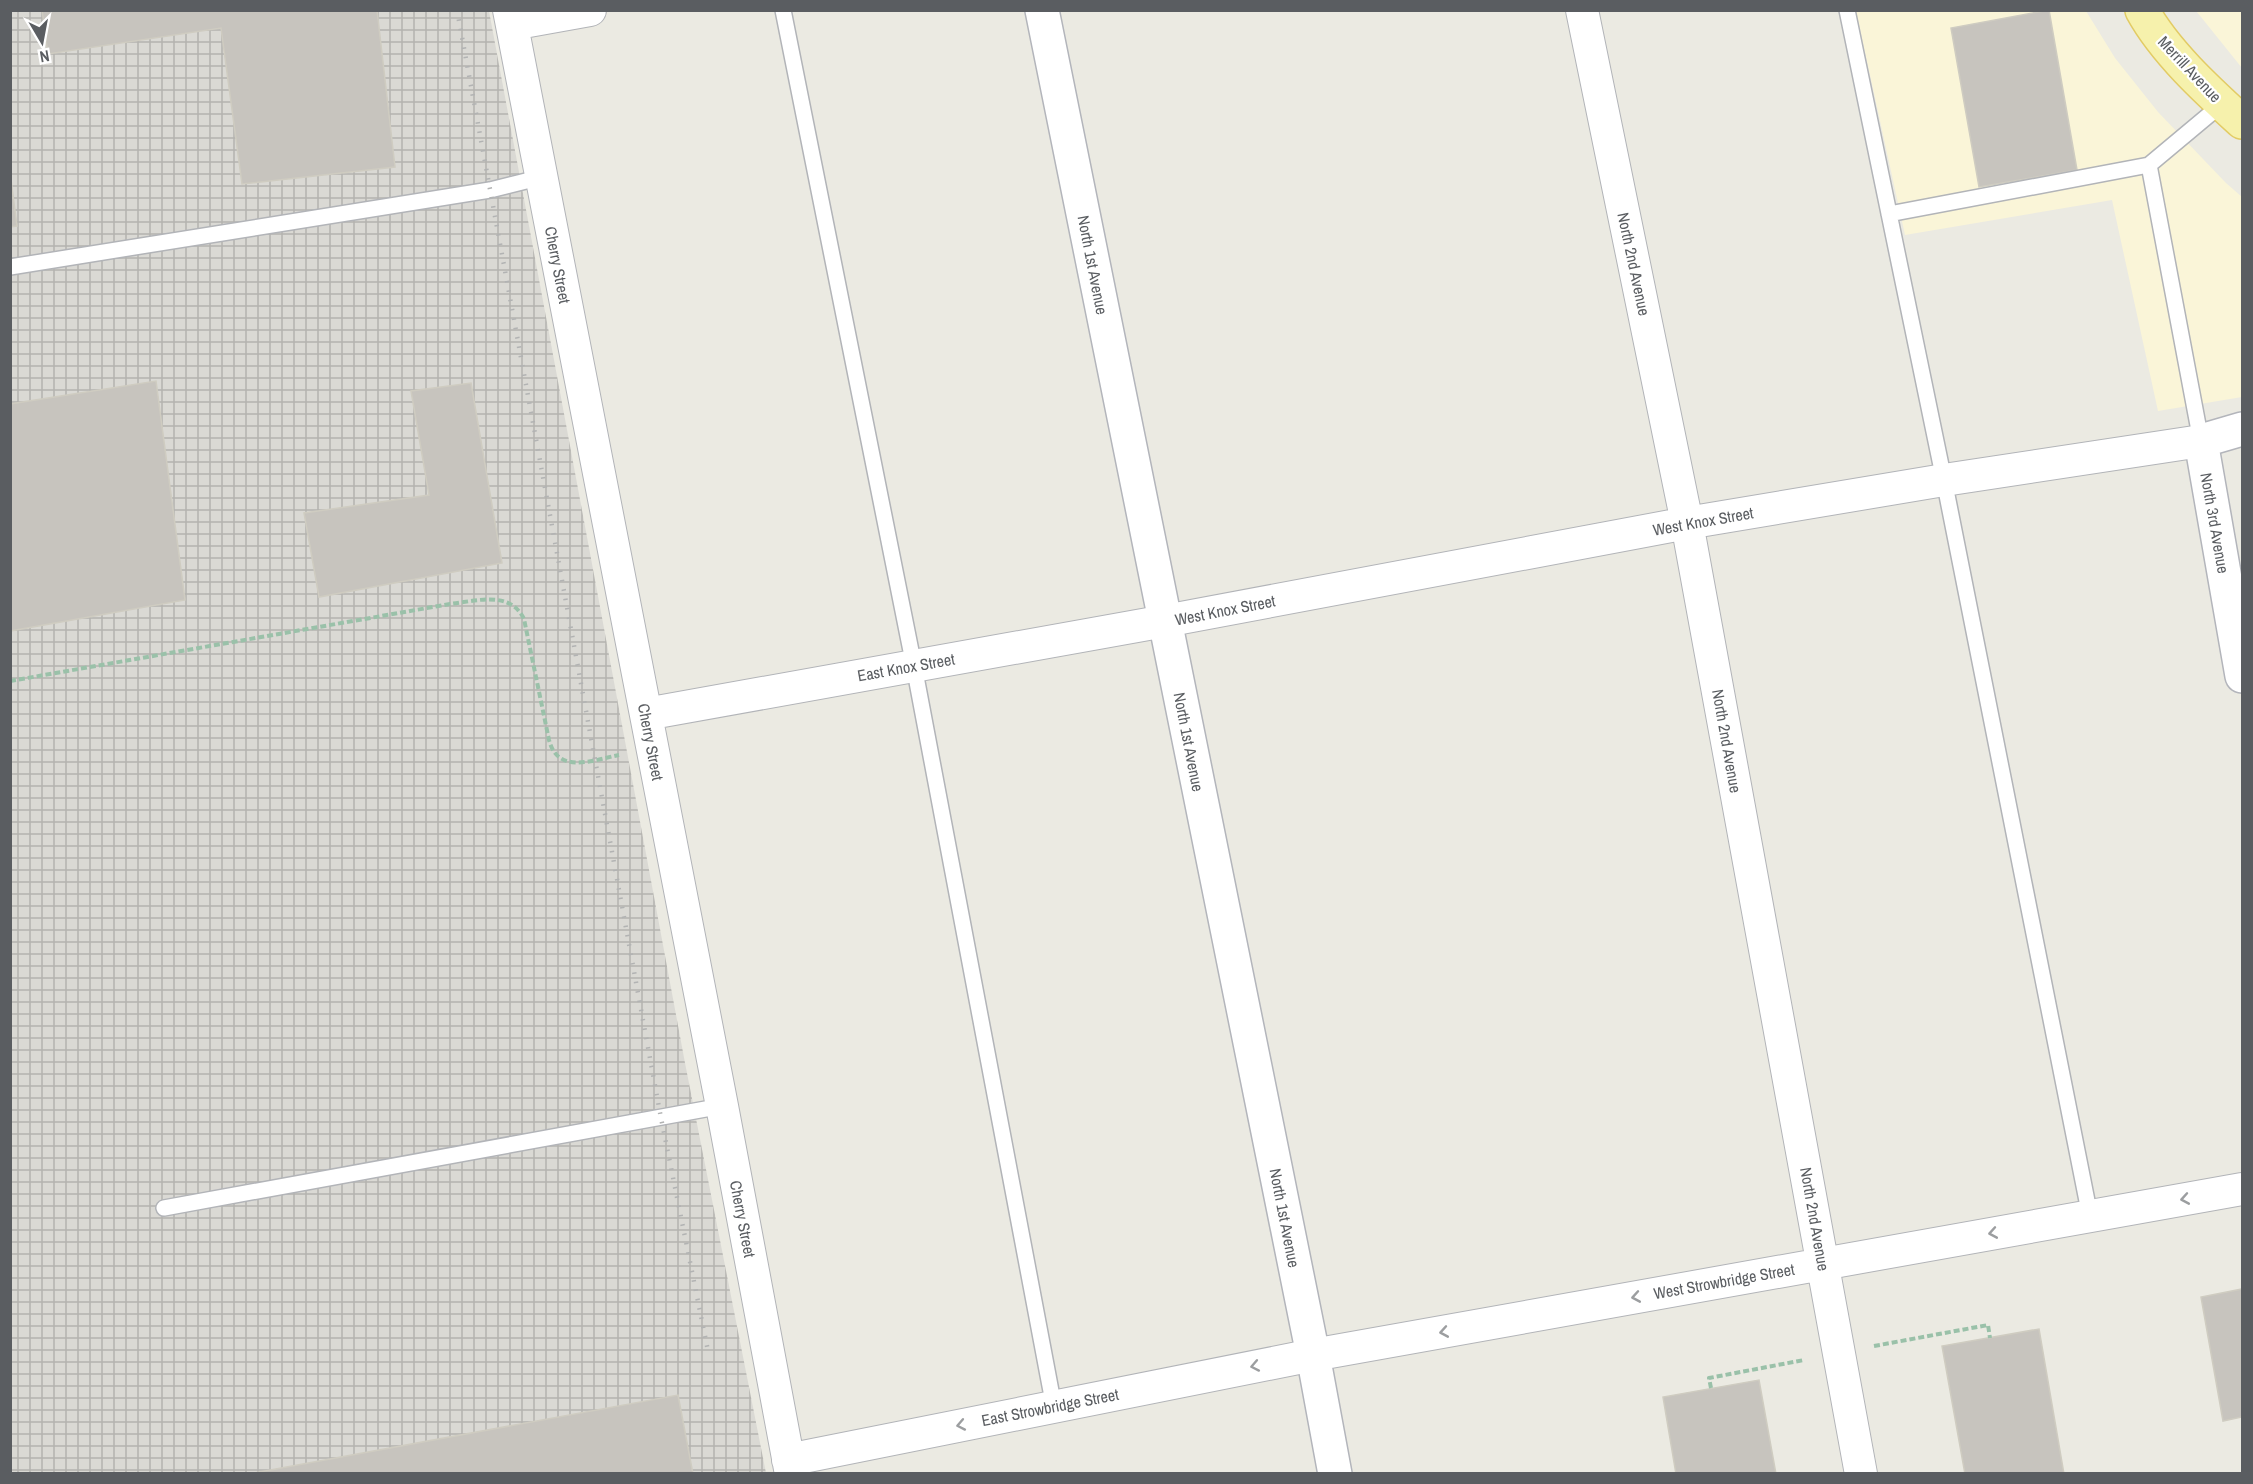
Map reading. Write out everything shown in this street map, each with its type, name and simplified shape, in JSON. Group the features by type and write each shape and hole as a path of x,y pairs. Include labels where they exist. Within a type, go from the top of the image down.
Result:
{"main road":[{"name":"Merrill Avenue","path":"2142,10 2150,25 2169,48 2232,113"}],"street":[{"path":"511,17 590,10"},
{"name":"North 1st Avenue","path":"1042,10 1335,1473"},
{"name":"North 2nd Avenue","path":"1582,10 1687,523 1862,1473"},
{"name":"Cherry Street","path":"511,17 722,1106 789,1467"},
{"name":"West Knox Street","path":"1165,621 1687,523 1944,480 2201,441 2242,429"},
{"name":"North 3rd Avenue","path":"2201,441 2242,676"},
{"name":"East Knox Street","path":"646,714 1165,621"},
{"name":"West Strowbridge Street","path":"1313,1355 2242,1189"},
{"name":"East Strowbridge Street","path":"789,1467 1054,1407 1313,1355"}],"lane":[{"path":"783,10 914,666 1054,1407"},
{"path":"1847,10 1944,480 2090,1216"},
{"path":"1889,214 2149,165 2232,113"},
{"path":"2149,165 2201,441"},
{"path":"10,267 490,190 542,177"},
{"path":"164,1208 722,1106"}],"path":[{"path":"10,681 450,604 501,600 516,606 524,618 549,740 556,756 568,763 652,749"},
{"path":"1711,1388 1709,1378 1988,1325 1990,1338"}],"shaded area":[{"path":"10,11 489,11 685,1063 766,1473 11,1473"},
{"path":"1856,11 2086,11 2115,58 2158,112 2242,197 2242,397 2158,411 2112,200 1905,235"},
{"path":"2196,11 2242,11 2242,68 2201,17"}],"building":[{"path":"42,10 377,10 395,167 242,184 221,28 48,54"},
{"path":"2049,10 2077,170 1979,187 1951,28"},
{"path":"10,172 17,226 10,227"},
{"path":"156,381 185,600 10,631 10,404"},
{"path":"471,383 502,563 319,597 304,513 429,495 411,391"},
{"path":"2242,1289 2242,1417 2223,1421 2201,1297"},
{"path":"2039,1329 2064,1474 1965,1474 1942,1346"},
{"path":"1759,1380 1776,1474 1676,1474 1663,1397"},
{"path":"678,1395 693,1474 248,1474"}],"railway":[{"path":"457,10 661,1118 708,1351"}]}
